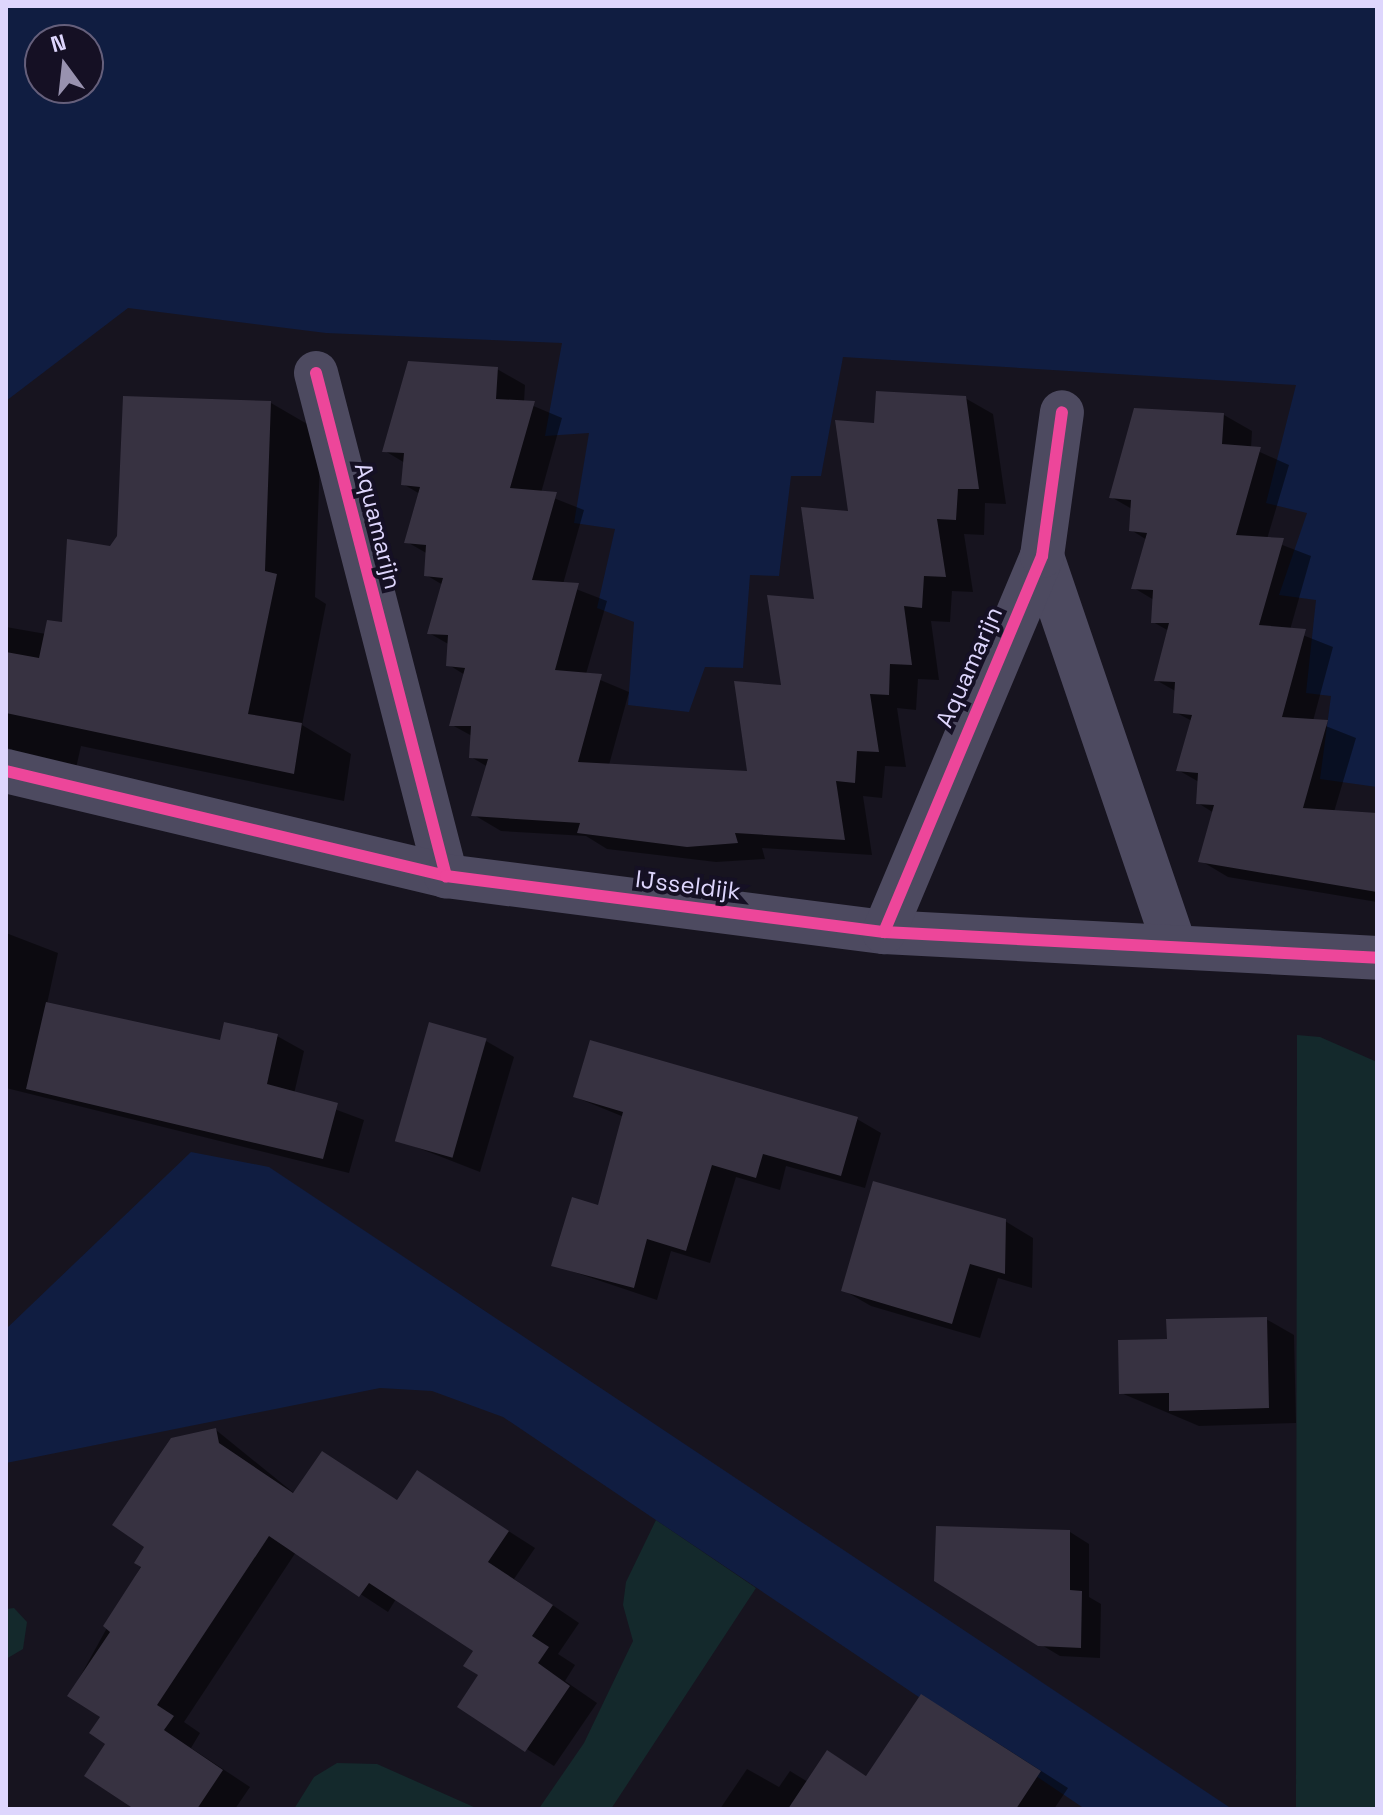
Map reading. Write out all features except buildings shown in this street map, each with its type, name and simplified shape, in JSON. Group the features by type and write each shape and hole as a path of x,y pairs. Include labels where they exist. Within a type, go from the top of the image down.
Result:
{"street":[{"name":"Aquamarijn","path":"316,373 446,876"},
{"name":"Aquamarijn","path":"884,932 1042,556 1062,412"},
{"name":"Aquamarijn","path":"1042,556 1174,944"},
{"name":"IJsseldijk","path":"6,771 446,876 884,932 1174,944 1368,967"}],"green space":[{"path":"1297,1035 1320,1037 1377,1062 1377,1809 1296,1809"},
{"path":"656,1520 756,1588 611,1809 294,1809 314,1777 337,1763 377,1764 476,1808 540,1807 584,1743 633,1641 623,1605 626,1582"},
{"path":"14,1608 27,1622 23,1649 6,1659 6,1609"}],"water":[{"path":"6,6 1377,6 1377,787 1320,779 1331,696 1306,693 1316,600 1279,595 1307,513 1266,503 1296,385 843,357 821,476 791,476 779,576 750,575 743,668 705,667 689,712 628,705 634,622 597,608 615,529 574,523 589,433 545,436 562,343 326,333 128,308 6,401"},
{"path":"191,1152 269,1167 1232,1809 1085,1809 503,1417 432,1391 380,1388 6,1463 6,1329"}],"cycle path":[{"path":"316,373 446,876"},
{"path":"884,932 1042,556 1062,412"},
{"path":"6,771 446,876 884,932 1377,958"}]}
